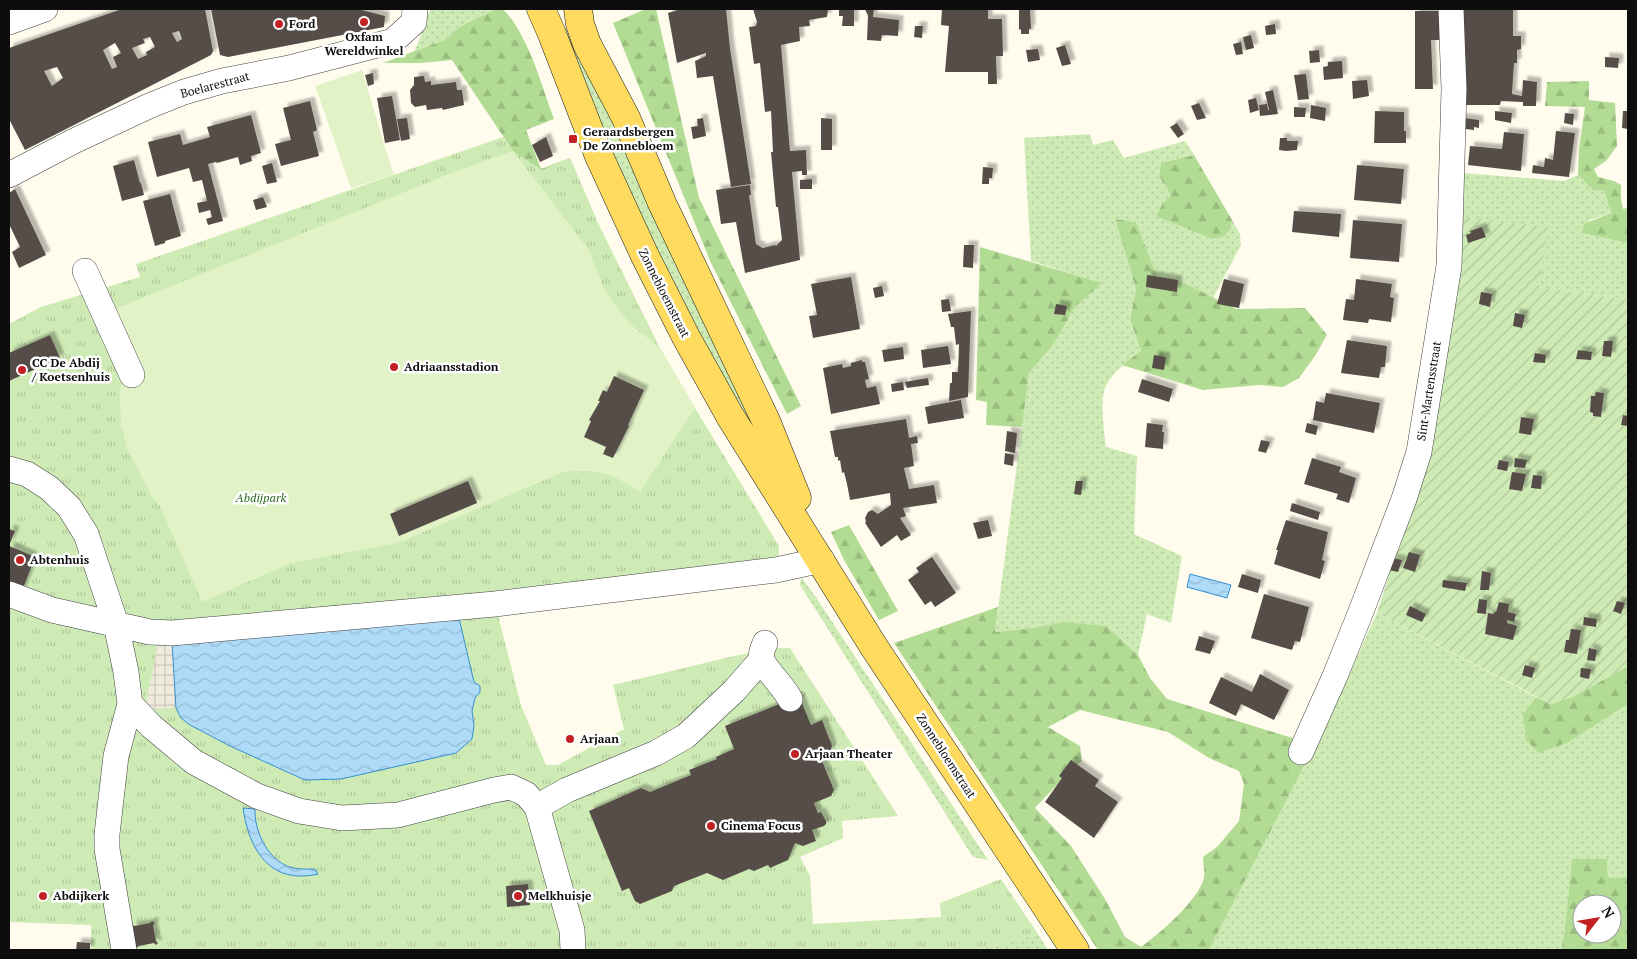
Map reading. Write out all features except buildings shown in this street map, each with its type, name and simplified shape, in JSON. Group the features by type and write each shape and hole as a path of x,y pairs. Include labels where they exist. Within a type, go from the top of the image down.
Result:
{"main road":[{"name":"Zonnebloemstraat","path":"541,9 599,156 645,256 686,337 739,432 822,560 874,646 1075,950"},
{"name":"Zonnebloemstraat","path":"578,9 580,24 587,44 626,118 662,203 767,424 822,560"},
{"path":"739,432 749,442 759,443 766,438 768,433 767,424"}],"street":[{"path":"9,22 44,9"},
{"name":"Boelarestraat","path":"9,175 82,137 184,92 222,81 289,68 393,41 414,22 415,9"},
{"name":"Sint-Martensstraat","path":"1302,752 1356,623 1404,499 1419,452 1449,266 1454,89 1451,9"},
{"path":"85,271 132,374"},
{"path":"9,469 27,474 49,488 69,507 86,534 116,624 126,672 130,704 116,756 107,849 124,950"},
{"path":"9,594 52,610 150,632 172,633 494,604 776,570 822,560"},
{"path":"537,807 568,790 656,753 686,736 734,691 763,651 790,699"},
{"path":"130,704 152,726 194,762 257,796 299,811 342,818 398,815 512,787 526,794 537,807 572,930 572,950"}],"green space":[{"path":"431,9 496,9 461,26 444,40 414,51"},
{"path":"496,9 503,9 512,20 527,46 554,119 526,130 541,169 570,158 596,219 513,151 452,60 421,63 383,63 444,40 461,26"},
{"path":"646,9 656,9 699,198 801,406 787,414 711,263 613,23"},
{"path":"575,33 759,425 752,432 673,301 563,39"},
{"path":"362,70 394,175 351,188 315,86"},
{"path":"1589,81 1589,100 1615,103 1617,146 1606,161 1594,169 1598,177 1621,185 1623,209 1628,208 1628,243 1582,233 1584,224 1611,213 1604,190 1593,190 1578,175 1579,149 1585,107 1545,106 1547,82"},
{"path":"1090,134 1093,145 1113,140 1124,158 1185,141 1194,155 1161,163 1159,176 1171,195 1163,203 1157,216 1212,239 1231,228 1232,220 1240,234 1241,245 1213,298 1174,278 1157,276 1136,222 1115,219 1136,289 1130,319 1141,351 1116,372 1105,388 1103,426 1106,447 1137,456 1134,534 1182,556 1171,623 1147,614 1138,655 1106,626 995,632 1029,373 1053,345 1075,307 1101,283 1031,261 1024,138"},
{"name":"Abdijpark","path":"503,137 513,151 542,170 570,158 596,219 660,348 779,546 779,555 774,561 495,604 521,705 546,765 558,765 624,729 613,685 734,656 775,648 790,648 898,816 842,821 843,838 800,857 810,876 813,924 941,917 940,903 1001,879 1038,934 979,949 953,950 91,950 91,925 9,922 9,324 41,307 140,277 136,264"},
{"name":"Adriaansstadion","path":"513,151 589,250 604,289 629,323 660,348 695,408 640,492 621,480 604,474 585,471 563,472 398,543 291,563 202,602 160,506 152,497 127,448 121,425 120,395 122,378 82,294 115,309 444,176"},
{"path":"1194,155 1232,220 1231,228 1224,236 1212,239 1156,216 1163,203 1171,195 1159,176 1161,163"},
{"path":"1463,173 1564,181 1578,175 1593,190 1604,190 1611,213 1590,220 1583,233 1628,243 1628,300 1539,287 1461,217"},
{"path":"1461,217 1548,227 1539,287 1628,300 1628,666 1572,697 1551,704 1377,613 1407,518"},
{"path":"1115,219 1136,222 1157,276 1174,278 1236,309 1305,308 1327,335 1299,378 1283,387 1259,385 1203,390 1122,365 1141,351 1130,319 1136,289"},
{"path":"980,247 1102,283 1075,307 1053,345 1029,373 1022,427 986,425 987,402 976,400"},
{"path":"849,525 898,611 879,620 844,560 831,532"},
{"path":"801,577 988,860 973,857 800,585"},
{"path":"998,607 995,632 1028,629 1064,622 1106,626 1138,655 1150,678 1167,699 1315,745 1209,950 1098,950 894,643","holes":["1080,710 1168,732 1209,758 1239,771 1244,784 1239,821 1217,847 1203,857 1204,877 1201,886 1178,915 1141,947 1125,937 1105,899 1071,846 1035,808 1082,761 1080,746 1048,727"]},
{"path":"1377,613 1536,697 1523,714 1569,742 1628,704 1628,877 1608,878 1607,859 1586,894 1572,894 1572,918 1565,930 1561,950 1209,950 1328,720"},
{"path":"1628,666 1628,704 1569,742 1539,753 1526,740 1523,714 1536,697 1551,704 1572,697"},
{"path":"1572,859 1607,859 1608,878 1628,877 1628,950 1561,950 1565,930"},
{"path":"1038,934 1048,950 953,950 979,949"}],"shaded area":[{"path":"172,643 176,708 145,709 158,644"}],"water":[{"path":"1190,574 1231,585 1227,598 1187,587"},
{"path":"458,614 474,682 480,686 480,692 475,698 472,711 474,726 472,739 456,753 341,779 305,780 230,746 190,725 181,718 176,708 172,643"},
{"path":"243,808 255,809 255,817 262,841 278,861 292,868 315,869 318,874 301,876 287,874 275,869 265,861 250,838"}],"place":[{"name":"Oxfam Wereldwinkel","path":"364,22"},
{"name":"Ford","path":"279,24"},
{"name":"Geraardsbergen De Zonnebloem","path":"573,139"},
{"name":"Adriaansstadion","path":"394,367"},
{"name":"CC De Abdij / Koetsenhuis","path":"22,370"},
{"name":"Abtenhuis","path":"20,560"},
{"name":"Arjaan","path":"570,739"},
{"name":"Arjaan Theater","path":"795,754"},
{"name":"Cinema Focus","path":"711,826"},
{"name":"Abdijkerk","path":"43,896"},
{"name":"Melkhuisje","path":"518,896"}]}
